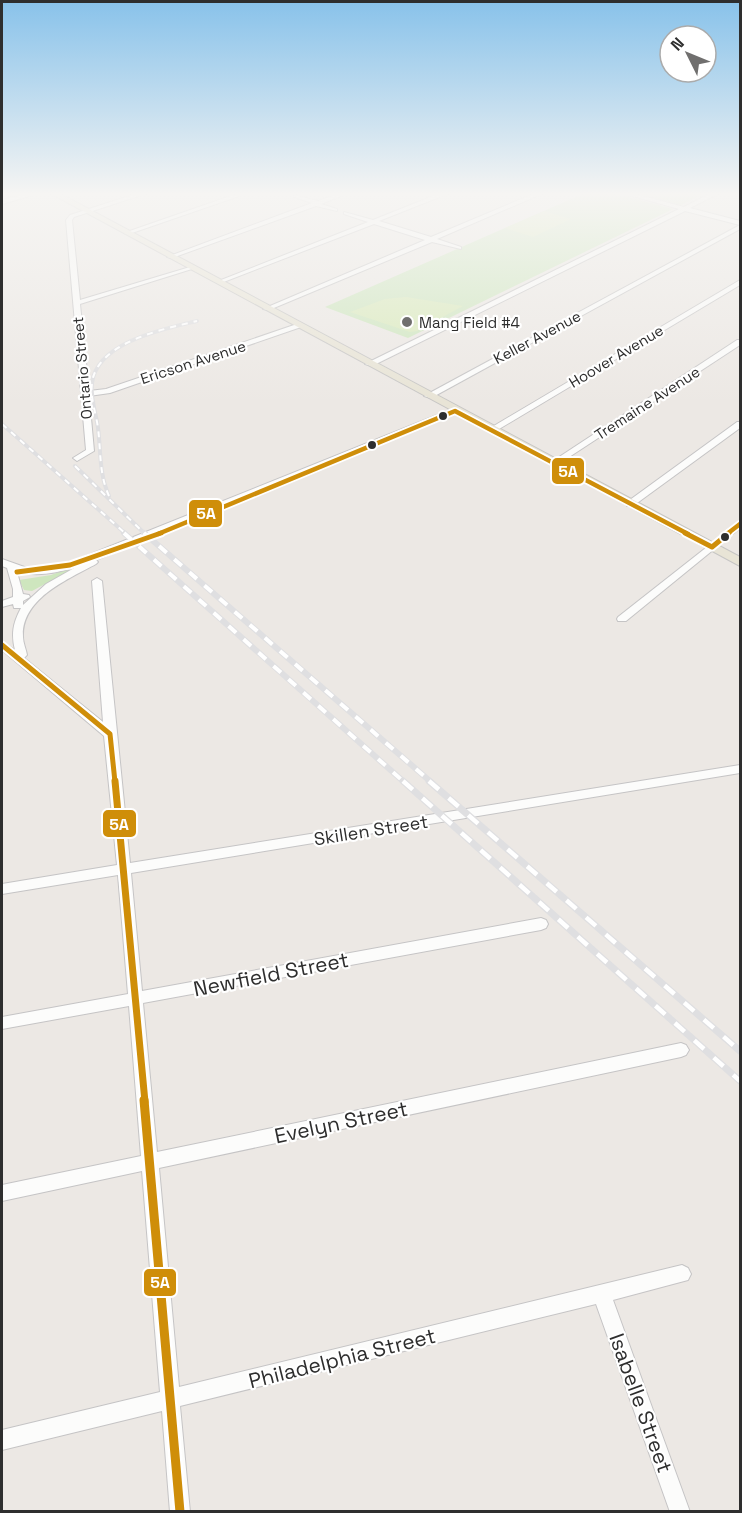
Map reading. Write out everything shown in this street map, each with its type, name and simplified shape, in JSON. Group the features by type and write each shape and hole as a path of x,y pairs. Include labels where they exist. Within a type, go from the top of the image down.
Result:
{"main road":[{"path":"181,263 741,562"}],"street":[{"name":"Ontario Street","path":"73,263 90,451 77,459"},
{"path":"219,282 269,263"},
{"path":"267,309 376,263"},
{"path":"369,364 574,263"},
{"name":"Keller Avenue","path":"428,396 672,263"},
{"path":"76,303 192,268"},
{"name":"Hoover Avenue","path":"491,430 741,282"},
{"name":"Ericson Avenue","path":"84,394 107,391 300,326"},
{"name":"Tremaine Avenue","path":"554,463 741,342"},
{"path":"2,604 13,584 30,574 45,572 119,548 455,411"},
{"path":"630,504 741,424"},
{"path":"622,619 741,524"},
{"path":"13,584 35,593 119,548"},
{"path":"2,562 13,584 10,634 14,645 36,673"},
{"path":"97,581 180,1512"},
{"path":"2,645 110,734"},
{"name":"Skillen Street","path":"2,889 741,769"},
{"name":"Newfield Street","path":"2,1023 541,924"},
{"name":"Evelyn Street","path":"2,1193 681,1050"},
{"name":"Philadelphia Street","path":"2,1440 170,1401 682,1274"},
{"name":"Isabelle Street","path":"602,1294 680,1512"}],"green space":[{"path":"426,263 563,263 408,338 325,307"},
{"name":"Mang Field #4","path":"406,297 463,306 417,331 410,332 350,312 385,299"},
{"path":"86,562 32,591 24,590 19,580 51,575"}],"railway":[{"path":"109,496 102,471 92,394 92,383 97,369 106,357 119,347 151,333 197,321"},
{"path":"2,424 126,534"},
{"path":"75,466 145,534"},
{"path":"124,533 404,782"},
{"path":"144,533 431,782"},
{"path":"403,781 740,1081"},
{"path":"429,781 740,1051"}],"transit line":[{"name":"5A","path":"17,572 70,565 123,549 455,411 712,547 740,524"},
{"name":"5A","path":"2,645 110,734 126,887 180,1512"}],"place":[{"name":"Mang Field #4","path":"407,322"}]}
